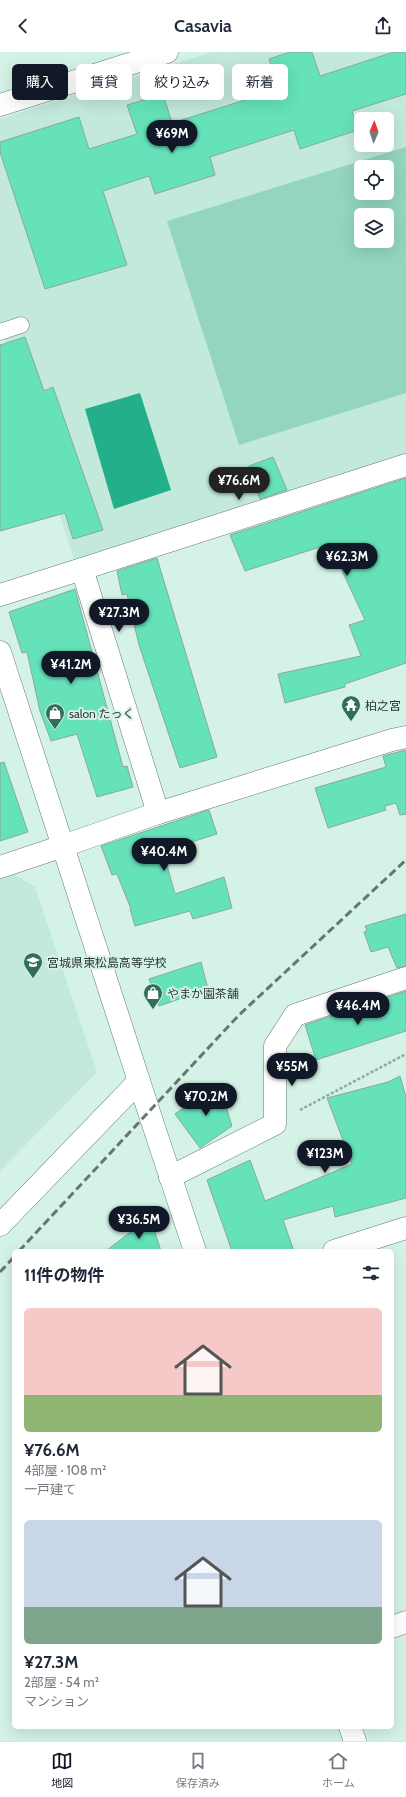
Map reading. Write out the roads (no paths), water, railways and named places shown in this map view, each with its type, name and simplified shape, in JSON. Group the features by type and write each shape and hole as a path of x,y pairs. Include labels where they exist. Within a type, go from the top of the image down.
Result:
{"street":[{"path":"0,104 167,52"},
{"path":"0,595 406,465"},
{"path":"82,569 158,813"},
{"path":"0,652 194,1249"},
{"path":"0,867 158,813 392,740 406,737"},
{"path":"170,1177 275,1124 275,1046 295,1015 406,978"},
{"path":"0,1225 139,1081"},
{"path":"340,1249 406,1228"},
{"path":"394,1626 406,1622"},
{"path":"351,1729 354,1741"}],"lane":[{"path":"0,332 21,325"}],"railway":[{"path":"21,1249 239,1015 406,860"},
{"path":"0,1272 12,1259"}],"place":[{"name":"柏之宮","path":"351,722"},
{"name":"salon たっく","path":"55,730"},
{"name":"宮城県東松島高等学校","path":"33,979"},
{"name":"やまか園茶舗","path":"153,1010"}]}
